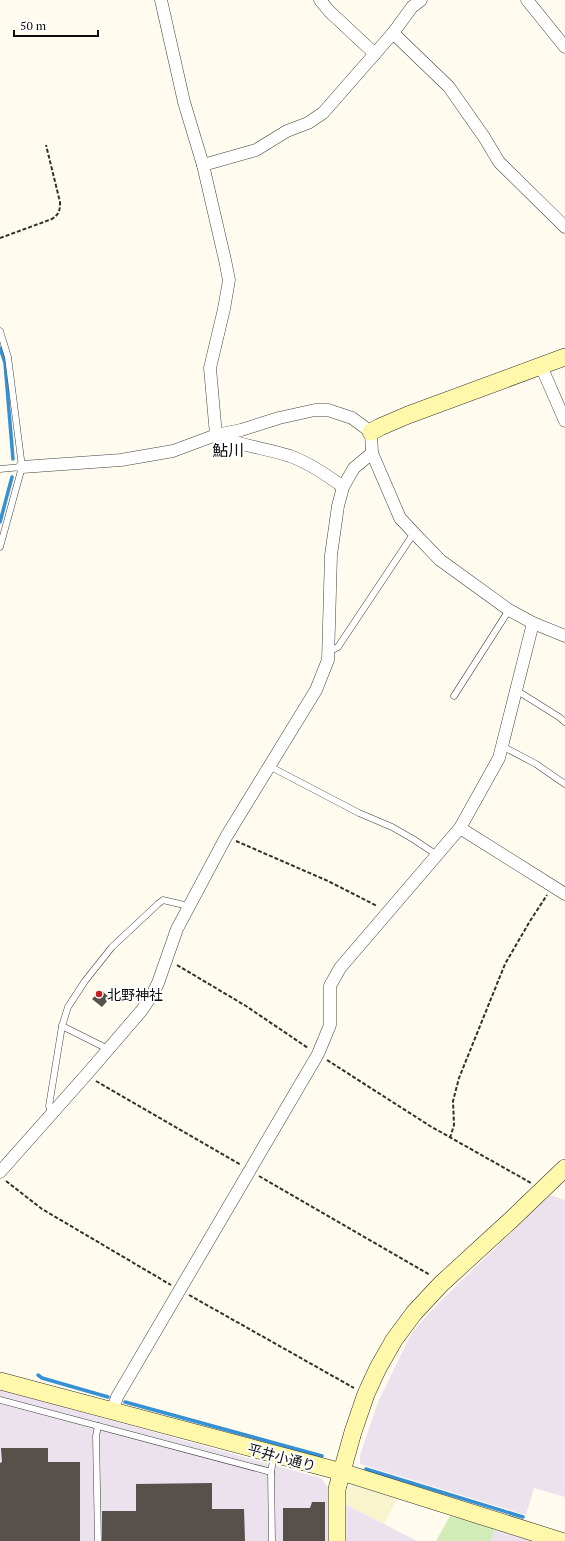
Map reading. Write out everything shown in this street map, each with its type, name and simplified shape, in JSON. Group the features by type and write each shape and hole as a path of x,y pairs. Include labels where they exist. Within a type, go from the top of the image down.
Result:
{"street":[{"path":"161,0 184,102 203,165 226,260 229,280 224,309 210,368 216,435"},
{"path":"320,0 329,11 375,54"},
{"path":"203,165 256,150 287,131 313,120 323,113 393,33 412,7 421,0"},
{"path":"527,0 565,47"},
{"path":"393,33 449,87 484,137 499,162 565,227"},
{"path":"372,432 380,426 408,415 565,357"},
{"path":"541,366 565,422"},
{"path":"22,468 121,460 173,451 216,435 241,430 279,418 322,410 328,410 352,418 372,432"},
{"path":"372,432 372,453 400,518 414,533 440,560 509,610 533,624 565,636"},
{"path":"216,435 227,440 291,456 313,467 343,487"},
{"path":"0,1172 142,1010 152,995 167,960 177,929 226,837 316,690 326,670 329,650 331,555 338,506 343,487 354,468 372,453"},
{"path":"113,1410 117,1397 318,1054 330,1025 330,986 340,968 460,828 498,758 533,624"},
{"path":"460,828 565,894"},
{"path":"337,1541 337,1489 353,1432 366,1394 378,1368 394,1340 414,1313 442,1284 565,1168"},
{"name":"平井小通り","path":"0,1381 342,1472 561,1541"}],"lane":[{"path":"0,331 8,357 22,468 0,547"},
{"path":"0,469 22,468"},
{"path":"329,650 338,647 414,533"},
{"path":"454,696 509,610"},
{"path":"516,690 560,717 565,722"},
{"path":"502,746 536,764 565,784"},
{"path":"269,766 359,813 397,830 437,855"},
{"path":"52,1114 49,1106 62,1026 68,1007 85,981 112,947 163,900 189,907"},
{"path":"62,1026 108,1049"},
{"path":"0,1400 271,1472"},
{"path":"98,1426 96,1436 98,1541"},
{"path":"272,1541 271,1472 274,1455"}],"path":[{"path":"0,238 52,219 60,210 60,202 46,145"},
{"path":"226,837 328,882 388,912"},
{"path":"450,1138 454,1124 453,1101 459,1078 473,1042 505,964 552,887"},
{"path":"167,960 246,1006 450,1138 533,1184 541,1192"},
{"path":"87,1074 93,1079 442,1284"}],"shaded area":[{"path":"550,1195 565,1200 565,1497 534,1488 526,1515 360,1464 360,1456 378,1402 411,1334 428,1314 454,1288"},
{"path":"0,1390 321,1478 328,1487 329,1541 0,1541"},
{"path":"351,1485 397,1499 384,1524 343,1503 344,1492"},
{"path":"343,1503 384,1524 417,1541 343,1541"},
{"path":"495,1528 519,1536 531,1541 491,1541"}],"green space":[{"path":"450,1516 495,1528 491,1541 436,1541"}],"building":[{"name":"北野神社","path":"101,990 110,998 102,1007 92,999"},
{"path":"1,1448 48,1448 48,1462 80,1462 80,1541 0,1541"},
{"path":"212,1483 212,1509 244,1509 245,1541 102,1541 102,1511 136,1511 136,1484"},
{"path":"312,1502 325,1502 325,1541 283,1541 283,1508 310,1508"}],"waterway":[{"path":"0,348 5,363 13,459"},
{"path":"0,522 12,477"},
{"path":"38,1375 42,1378 108,1397"},
{"path":"125,1402 322,1456"},
{"path":"366,1469 523,1517"}],"place":[{"name":"北野神社","path":"99,994"}],"district":[{"name":"鮎川","path":"228,450"}]}
